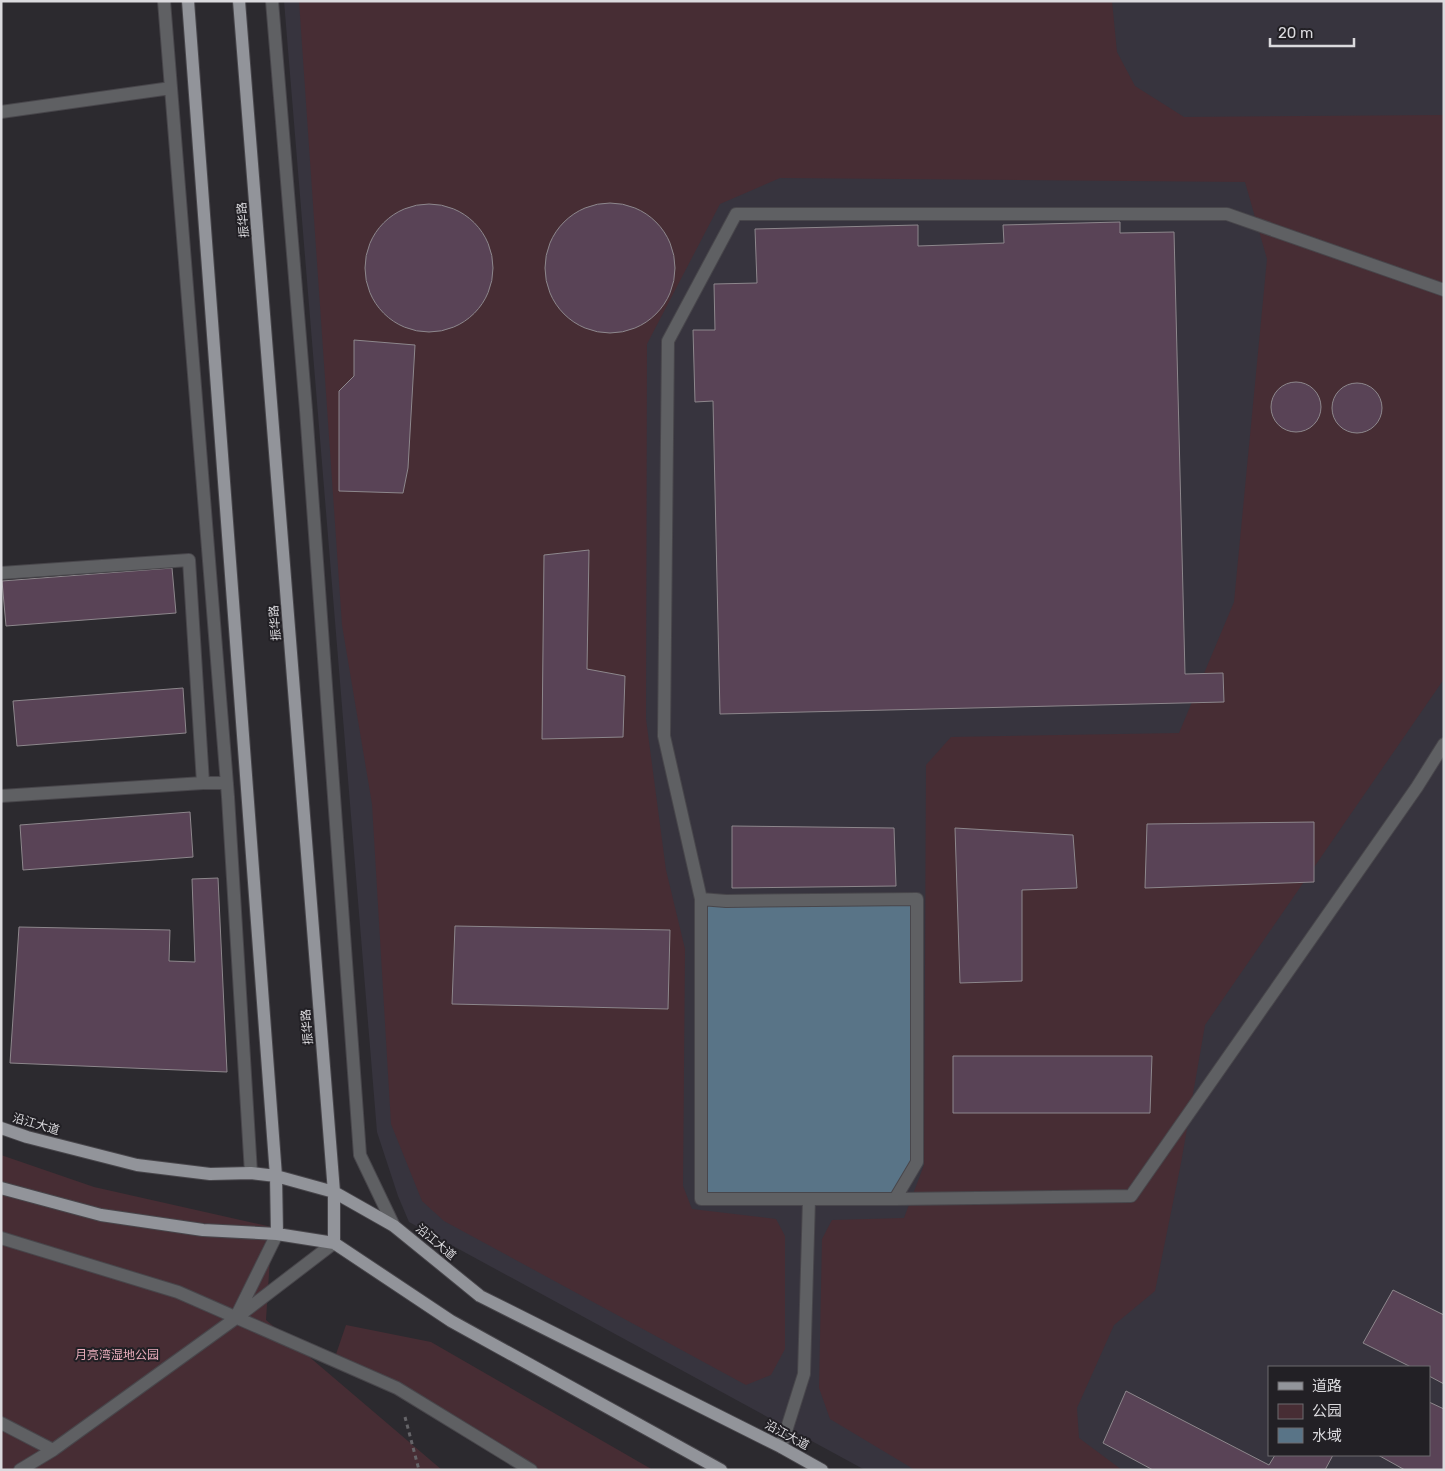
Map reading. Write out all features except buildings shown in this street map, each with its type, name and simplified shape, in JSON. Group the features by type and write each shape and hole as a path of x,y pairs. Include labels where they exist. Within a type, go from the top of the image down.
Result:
{"main road":[{"path":"188,1 276,1176 276,1234"},
{"name":"振华路","path":"239,1 334,1192 334,1243"},
{"name":"沿江大道","path":"1,1128 27,1137 137,1165 210,1174 252,1173 276,1176 334,1192 394,1226 480,1296 781,1447 822,1470"},
{"path":"1,1188 101,1215 203,1230 276,1234 334,1243 451,1321 721,1470"}],"street":[{"path":"164,1 227,783 252,1173"},
{"path":"272,1 306,410 360,1155 394,1226"},
{"path":"1,112 171,88"},
{"path":"1444,290 1226,214 736,214 668,341 664,736 701,899 701,1200 895,1200 1131,1196 1444,744"},
{"path":"1,574 189,560 203,783"},
{"path":"1,796 227,783"},
{"path":"701,899 726,901 917,899 917,1162 895,1200"},
{"path":"781,1447 804,1374 809,1200"},
{"path":"236,1318 276,1234"},
{"path":"1,1238 178,1292 396,1388 531,1470"},
{"path":"20,1470 53,1450 236,1318 334,1243"},
{"path":"1,1423 53,1450"}],"path":[{"path":"396,1388 420,1470"}],"shaded area":[{"path":"284,1 1444,1 1444,1470 865,1470 409,1222 398,1196 377,1132"}],"green space":[{"path":"299,1 1112,1 1117,52 1135,86 1184,117 1444,115 1444,679 1205,1025 1181,1163 1155,1291 1114,1325 1077,1408 1079,1438 1122,1470 915,1470 830,1419 819,1388 822,1239 832,1220 904,1218 924,1165 926,765 951,737 1179,733 1234,602 1267,259 1245,182 780,178 720,204 647,344 646,719 666,870 685,949 683,1186 692,1209 776,1219 785,1236 785,1349 771,1375 746,1385 444,1221 422,1201 391,1124 372,804 342,625"},
{"name":"月亮湾湿地公园","path":"1,1155 94,1187 272,1227 266,1320 442,1470 1,1470"},
{"path":"346,1325 431,1342 653,1470 531,1470 397,1388 334,1360"}],"water":[{"path":"701,899 917,899 917,1162 895,1199 701,1199"}]}
